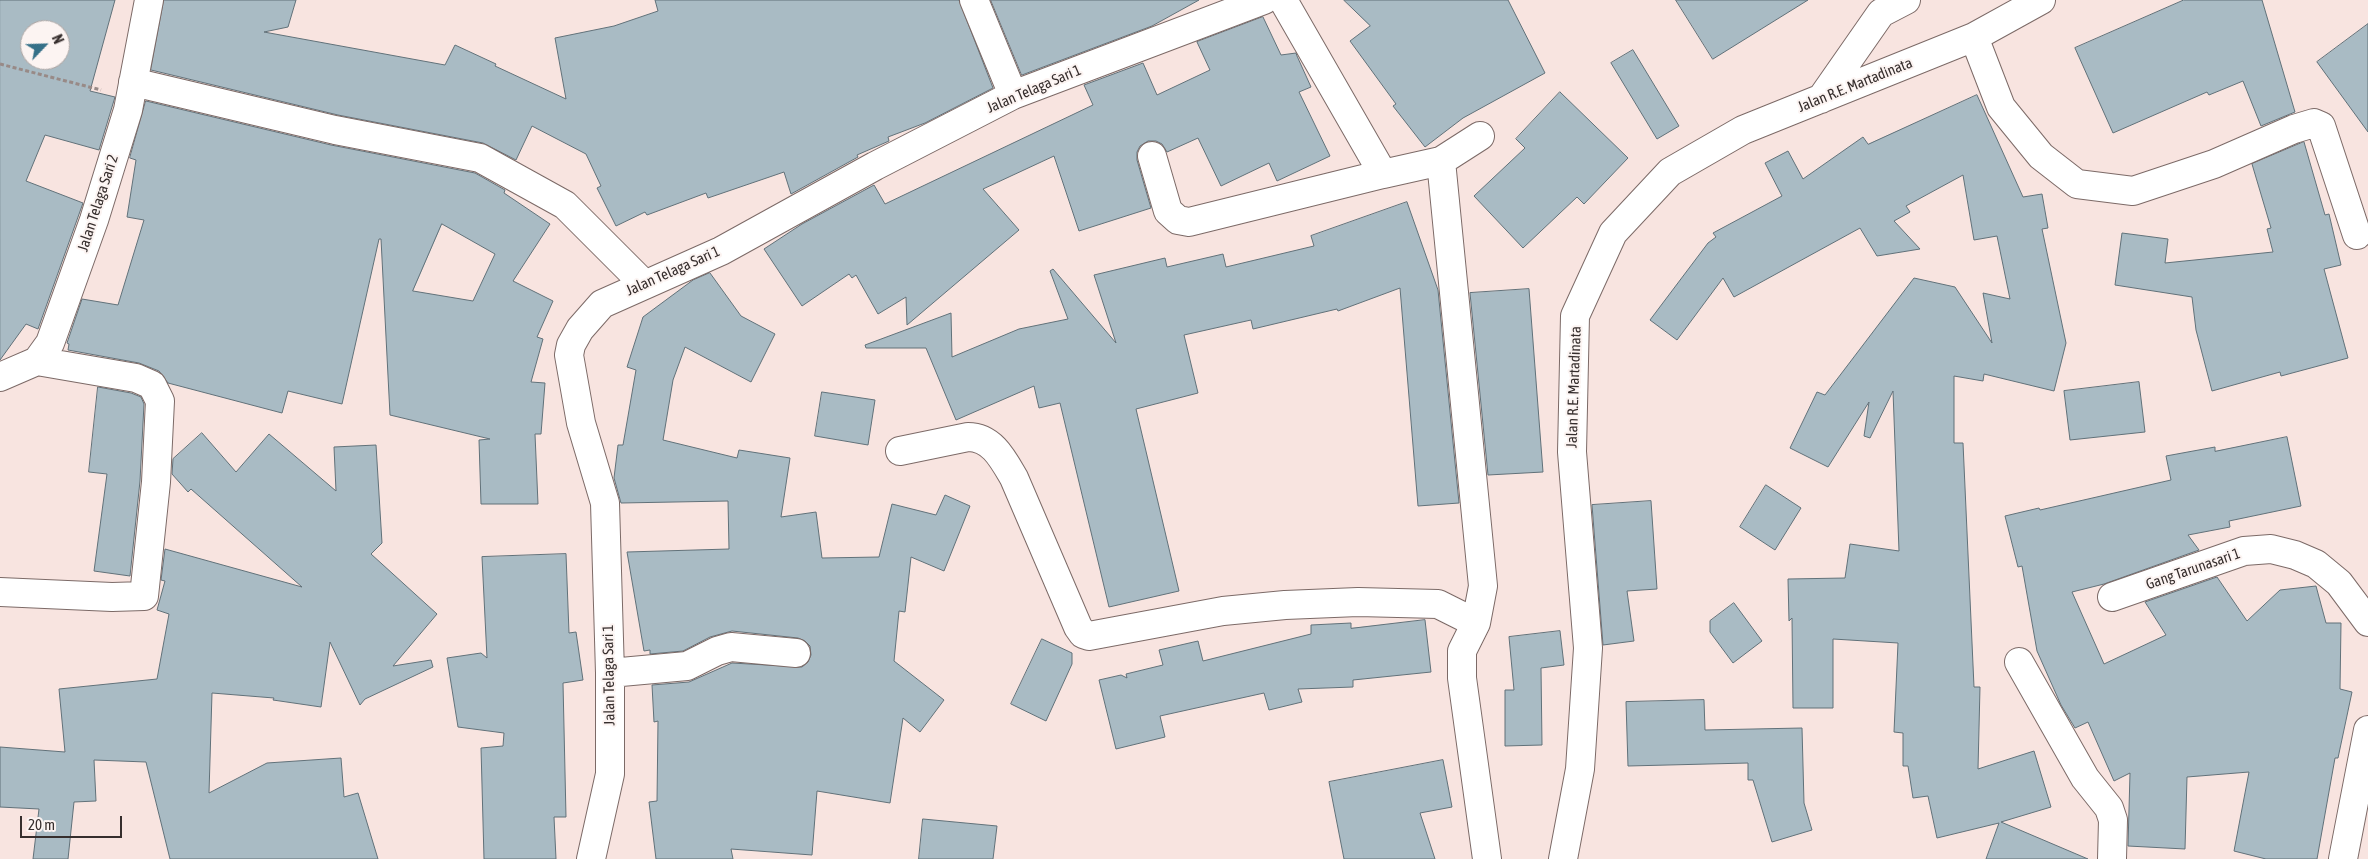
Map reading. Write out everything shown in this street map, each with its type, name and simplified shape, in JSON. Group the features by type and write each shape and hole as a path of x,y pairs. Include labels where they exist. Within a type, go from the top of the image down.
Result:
{"street":[{"name":"Jalan Telaga Sari 2","path":"0,377 36,361 50,343 94,220 132,90 149,0"},
{"path":"974,0 1013,95"},
{"name":"Jalan Telaga Sari 1","path":"591,859 610,774 610,673 605,503 581,423 569,355 571,345 580,329 602,304 721,251 874,166 1013,95 1264,0"},
{"path":"1283,0 1383,174"},
{"path":"1821,99 1881,13 1906,0"},
{"name":"Jalan R.E. Martadinata","path":"1563,859 1580,769 1588,648 1572,452 1576,316 1613,233 1670,172 1743,130 1974,37 2041,0"},
{"path":"1974,37 2001,108 2040,156 2077,184 2133,192 2214,164 2294,128 2314,123 2321,126 2357,235"},
{"path":"132,90 480,158 565,205 644,284"},
{"path":"1152,156 1168,212 1178,220 1189,222 1383,174 1441,162 1480,136"},
{"path":"1441,162 1483,586 1476,623 1462,651 1462,678 1487,859"},
{"path":"0,592 112,597 144,596 156,482 160,401 152,385 136,378 36,361"},
{"path":"900,450 968,437 978,437 987,441 1001,455 1014,478 1078,627 1083,634 1089,636 1223,611 1285,605 1358,602 1438,604 1476,623"},
{"name":"Gang Tarunasari 1","path":"2112,597 2244,551 2271,549 2316,564 2340,583 2368,622"},
{"path":"610,673 687,666 716,651 732,647 796,653"},
{"path":"2020,662 2085,778 2109,808 2113,820 2112,859"},
{"path":"2343,859 2368,730"}],"path":[{"path":"0,64 132,90"}],"building":[{"path":"0,0 115,0 90,91 115,97 99,150 45,135 26,181 83,203 38,329 26,324 0,360"},
{"path":"164,0 296,0 288,27 264,32 445,65 455,45 566,99 555,38 614,26 658,11 655,0 959,0 993,88 925,123 888,137 889,141 857,155 858,157 791,194 784,172 708,198 706,193 647,215 645,212 616,226 597,188 601,186 586,154 532,126 516,160 483,143 338,115 151,70"},
{"path":"991,0 1199,0 1152,26 1022,75"},
{"path":"1344,0 1508,0 1545,73 1463,118 1425,147 1393,106 1396,104 1350,41 1370,26"},
{"path":"1676,0 1808,0 1713,59"},
{"path":"2184,0 2262,0 2295,112 2261,126 2243,81 2209,95 2207,92 2113,133 2075,48"},
{"path":"1263,17 1281,55 1296,53 1311,87 1299,92 1330,156 1277,181 1269,163 1221,186 1198,138 1167,152 1162,144 1156,141 1148,141 1140,146 1137,152 1137,160 1151,208 1079,231 1054,156 983,189 1019,230 907,325 906,297 878,314 856,275 852,278 849,274 802,306 764,249 802,224 874,185 885,204 1093,105 1084,85 1143,63 1157,95 1210,70 1197,42"},
{"path":"2368,24 2368,132 2317,62"},
{"path":"1633,50 1679,126 1657,139 1611,63"},
{"path":"1560,92 1628,158 1584,204 1577,197 1523,248 1474,196 1525,148 1516,139"},
{"path":"1977,95 2023,197 2042,194 2048,228 2042,229 2066,343 2054,391 1984,374 1983,381 1954,376 1954,443 1963,443 1974,687 1980,687 1978,769 2034,751 2051,807 2001,822 2088,859 1986,859 1999,823 1937,838 1928,796 1913,798 1908,766 1903,766 1903,733 1894,732 1898,643 1833,639 1833,708 1793,708 1792,618 1789,621 1788,579 1845,578 1850,544 1899,551 1893,391 1870,438 1864,436 1869,402 1828,467 1790,448 1817,392 1825,395 1914,278 1955,287 1992,343 1983,293 2010,299 1997,236 1974,240 1963,175 1906,206 1910,212 1894,221 1920,249 1877,256 1860,228 1734,297 1723,278 1677,340 1650,320 1708,243 1716,237 1713,233 1782,196 1765,163 1788,151 1803,179 1863,137 1868,144"},
{"path":"146,101 331,145 475,173 505,190 504,193 550,224 513,281 553,301 537,337 543,339 531,382 545,383 541,434 535,434 538,504 481,504 479,440 490,439 390,415 381,239 379,239 342,404 288,391 282,413 168,383 159,371 139,363 68,350 69,344 67,343 82,299 118,305 144,220 127,217 136,160 130,158","holes":["442,224 495,254 473,301 413,291"]},
{"path":"2304,142 2325,215 2329,214 2341,265 2324,269 2348,358 2281,376 2280,372 2212,391 2196,330 2192,297 2115,285 2122,233 2168,239 2165,263 2273,252 2267,229 2271,228 2252,164"},
{"path":"1407,202 1438,290 1459,503 1418,506 1400,288 1338,311 1337,309 1253,329 1251,320 1184,335 1198,393 1136,409 1179,591 1109,607 1060,403 1039,408 1034,386 956,420 926,348 866,348 865,345 951,313 952,357 1019,329 1068,319 1050,271 1053,269 1116,343 1094,275 1165,258 1167,267 1223,254 1226,267 1314,246 1311,236"},
{"path":"710,273 741,316 775,334 751,382 685,347 673,380 663,440 737,458 739,450 790,458 781,517 816,512 822,558 879,557 892,504 936,515 945,495 970,506 944,571 911,557 905,612 899,611 894,661 944,700 920,732 903,718 890,803 817,791 812,855 731,849 733,859 656,859 649,802 657,801 658,721 654,722 652,685 689,682 732,663 802,667 808,662 811,655 810,646 798,638 732,631 710,637 683,651 650,654 650,650 644,651 627,552 729,549 728,501 621,503 614,478 618,445 623,445 636,370 627,367 643,317 693,280"},
{"path":"1529,289 1543,472 1488,475 1470,293"},
{"path":"2139,382 2145,432 2070,440 2064,391"},
{"path":"98,387 131,393 141,397 144,404 140,481 130,576 94,571 107,474 89,472"},
{"path":"822,392 875,400 868,445 815,436"},
{"path":"202,433 236,472 269,434 336,491 334,447 376,445 382,543 371,554 437,614 393,666 431,660 433,667 365,699 360,705 330,642 321,707 273,700 274,698 212,693 209,793 267,763 341,758 344,797 358,793 378,859 170,859 146,762 94,760 96,801 74,802 68,859 33,859 39,809 0,807 0,747 65,752 59,689 157,679 169,614 157,610 165,581 161,580 165,549 302,587 191,489 188,492 172,474 173,459"},
{"path":"2287,437 2301,506 2229,521 2230,527 2188,535 2199,550 2104,584 2072,592 2104,664 2166,635 2145,602 2217,577 2247,621 2280,590 2316,586 2326,623 2341,623 2340,689 2352,692 2338,758 2335,758 2317,859 2266,859 2234,851 2249,772 2187,777 2185,849 2128,846 2130,773 2114,781 2088,722 2075,728 2061,705 2037,651 2022,566 2018,567 2005,516 2039,508 2040,510 2171,480 2166,456 2215,447 2215,451"},
{"path":"1766,485 1801,508 1775,550 1740,527"},
{"path":"1651,501 1657,589 1627,591 1634,641 1603,645 1592,505"},
{"path":"566,554 569,633 576,632 583,680 563,683 566,817 554,817 556,859 484,859 481,748 503,746 504,733 458,727 447,658 481,653 487,658 482,557"},
{"path":"1734,603 1762,641 1733,663 1710,632 1710,621"},
{"path":"1425,620 1431,672 1353,680 1353,687 1298,689 1302,702 1269,710 1264,693 1160,716 1165,737 1116,749 1099,680 1121,675 1127,678 1126,674 1163,665 1159,650 1198,641 1203,661 1311,634 1311,625 1351,623 1351,628"},
{"path":"1560,631 1564,665 1541,668 1542,745 1505,746 1505,690 1514,690 1509,637"},
{"path":"1042,639 1072,653 1072,664 1046,721 1011,704"},
{"path":"1704,700 1705,730 1802,728 1804,803 1812,830 1772,842 1753,780 1748,780 1748,763 1628,766 1626,702"},
{"path":"1443,760 1452,807 1420,813 1435,859 1344,859 1329,782"},
{"path":"923,819 997,826 993,859 919,859"}]}
